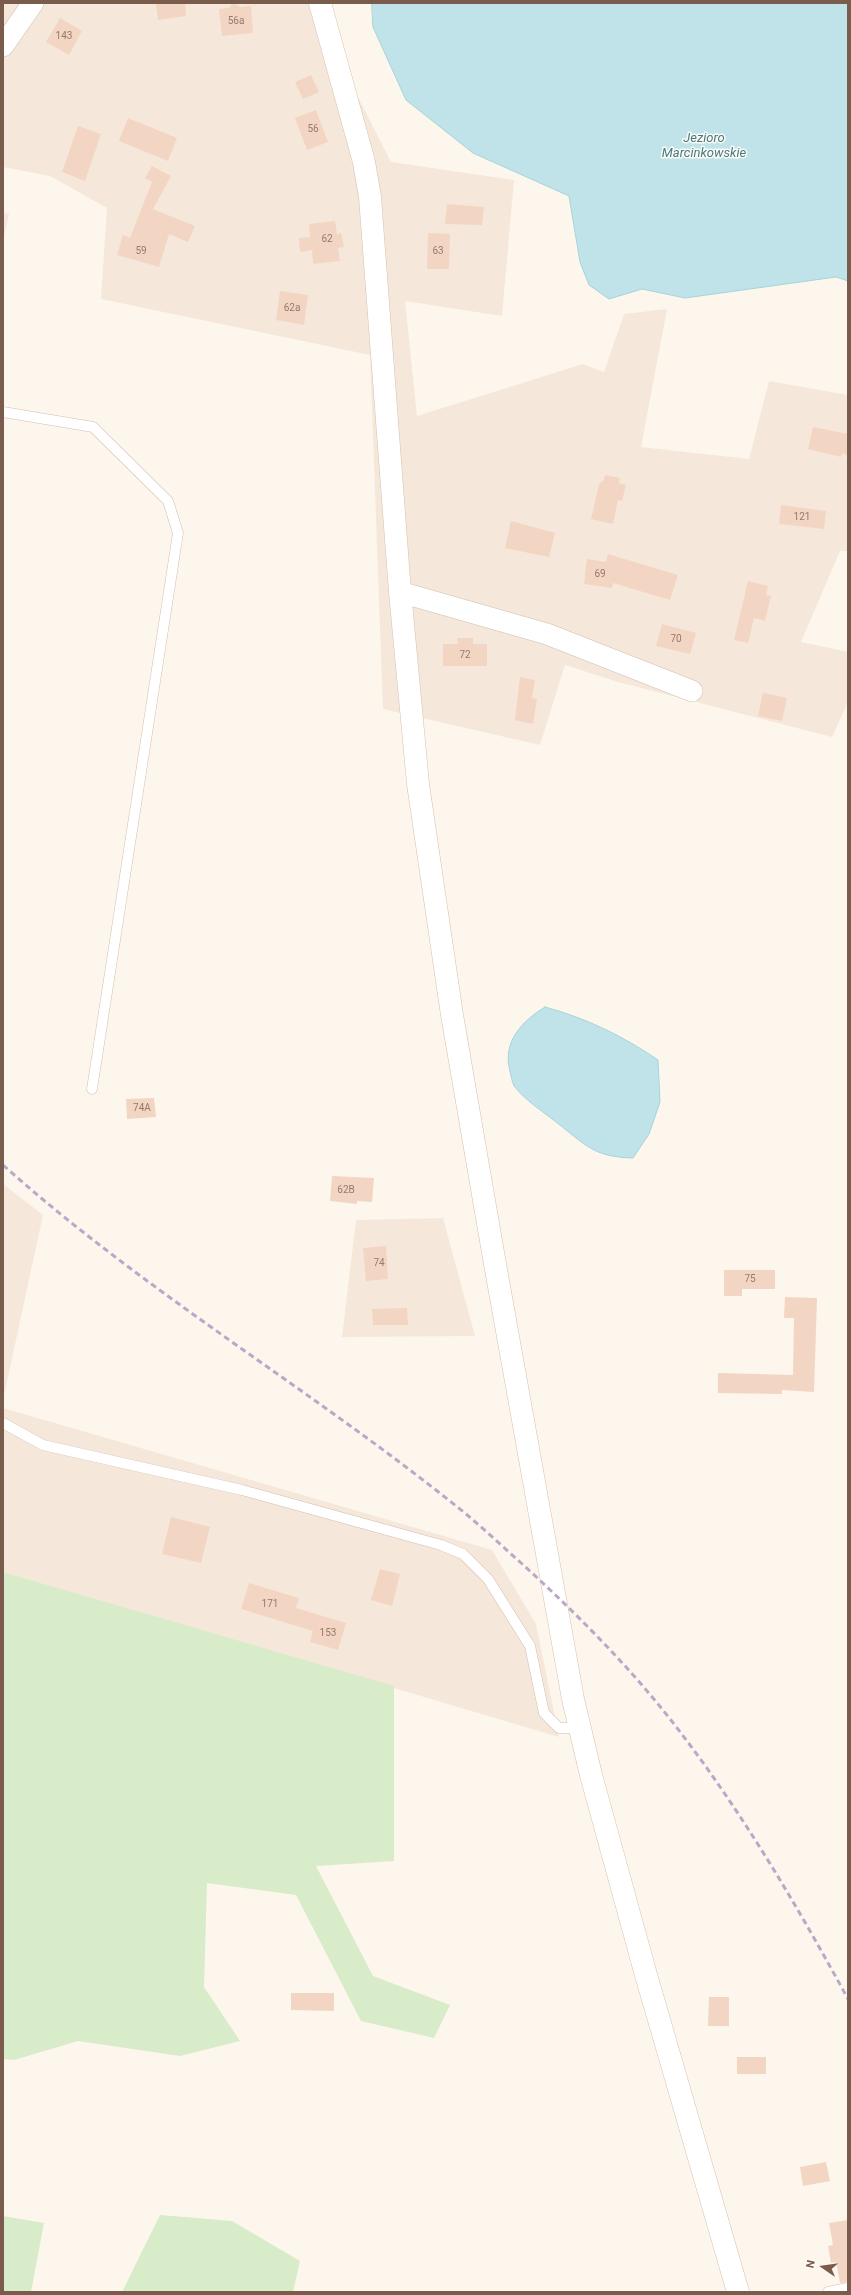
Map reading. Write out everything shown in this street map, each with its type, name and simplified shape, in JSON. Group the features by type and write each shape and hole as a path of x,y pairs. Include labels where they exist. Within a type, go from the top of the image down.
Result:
{"street":[{"path":"3,46 33,3"},
{"path":"320,3 362,155 370,197 400,592 418,784 452,1015 555,1601 580,1728 608,1842 738,2292"},
{"path":"400,592 547,634 692,690"}],"lane":[{"path":"3,412 93,426 168,501 178,533 92,1089"},
{"path":"3,1423 43,1445 242,1490 441,1545 463,1554 488,1579 530,1646 544,1713 559,1728 580,1728"},
{"path":"828,2292 848,2288"}],"shaded area":[{"path":"3,3 310,3 391,162 514,180 502,316 405,301 417,416 583,364 604,372 624,314 667,309 641,447 749,459 769,381 848,395 848,551 840,551 801,642 848,652 848,702 832,737 618,682 565,665 540,745 383,709 370,355 101,299 107,208 50,176 3,167"},
{"path":"3,213 9,214 3,241"},
{"path":"3,1184 43,1215 3,1400"},
{"path":"443,1218 475,1336 342,1337 356,1220"},
{"path":"3,1408 492,1550 536,1624 559,1737 3,1572"}],"green space":[{"path":"3,1572 394,1686 394,1861 316,1866 373,1976 450,2005 434,2038 361,2021 296,1895 207,1883 204,1987 240,2041 180,2056 78,2041 14,2060 3,2059"},
{"path":"160,2215 232,2221 300,2261 293,2292 122,2292"},
{"path":"3,2216 44,2223 31,2292 3,2292"}],"water":[{"name":"Jezioro Marcinkowskie","path":"372,3 848,3 848,281 836,277 685,298 642,289 609,299 589,285 580,262 569,196 473,153 406,100 373,27"},
{"path":"545,1007 590,1022 631,1043 658,1060 660,1102 649,1134 633,1158 608,1155 591,1148 534,1105 514,1086 508,1060 511,1042 522,1026"}],"building":[{"path":"156,3 185,3 186,16 158,20"},
{"path":"233,3 240,7 251,6 253,33 222,36 219,9 229,8"},
{"path":"60,18 82,31 69,55 46,42"},
{"path":"311,75 319,92 303,99 295,82"},
{"path":"316,110 328,142 307,150 295,118"},
{"path":"128,118 177,138 168,161 119,141"},
{"path":"78,126 101,134 85,181 62,172"},
{"path":"152,166 171,176 153,209 195,226 188,242 169,234 159,267 117,255 123,235 130,238 152,182 145,178"},
{"path":"447,204 484,207 482,225 445,224"},
{"path":"335,221 337,234 341,233 344,247 338,248 340,261 313,264 312,250 300,252 299,238 310,237 309,224"},
{"path":"428,233 450,234 449,269 427,269"},
{"path":"280,291 308,295 304,325 276,320"},
{"path":"813,427 848,434 848,455 842,453 841,457 808,449"},
{"path":"605,475 620,478 619,483 626,485 622,501 618,500 613,524 591,519 599,484 604,480"},
{"path":"781,505 826,511 824,529 779,524"},
{"path":"511,521 555,533 549,557 505,548"},
{"path":"608,554 678,575 670,600 613,583 612,588 584,584 587,559 606,562"},
{"path":"748,581 768,586 766,595 771,596 765,621 754,618 748,643 734,640"},
{"path":"662,624 696,633 690,654 656,646"},
{"path":"457,638 473,638 473,644 487,644 487,666 443,666 443,644 458,644"},
{"path":"520,677 535,680 532,698 537,699 533,724 515,720"},
{"path":"763,693 787,698 782,721 758,716"},
{"path":"154,1098 156,1117 127,1119 126,1099"},
{"path":"332,1176 374,1178 372,1202 357,1201 357,1204 330,1201"},
{"path":"386,1246 388,1279 366,1281 363,1248"},
{"path":"724,1270 775,1270 775,1289 742,1289 742,1296 724,1296"},
{"path":"785,1297 817,1298 814,1392 782,1390 782,1394 718,1393 718,1373 793,1375 794,1318 784,1318"},
{"path":"407,1308 408,1325 373,1325 372,1309"},
{"path":"171,1517 210,1527 201,1563 162,1554"},
{"path":"380,1569 400,1574 392,1606 371,1600"},
{"path":"249,1583 299,1598 296,1608 346,1623 338,1650 310,1642 313,1631 241,1609"},
{"path":"291,1993 334,1993 334,2011 291,2010"},
{"path":"709,1997 729,1997 729,2026 708,2026"},
{"path":"737,2057 766,2057 766,2074 737,2074"},
{"path":"826,2162 830,2181 803,2186 800,2167"},
{"path":"848,2220 848,2282 840,2283 836,2262 831,2263 828,2246 833,2245 829,2223"}],"railway":[{"path":"3,1165 58,1212 115,1257 409,1469 466,1514 561,1600 620,1660 674,1724 699,1757 767,1858 848,1999"}]}
